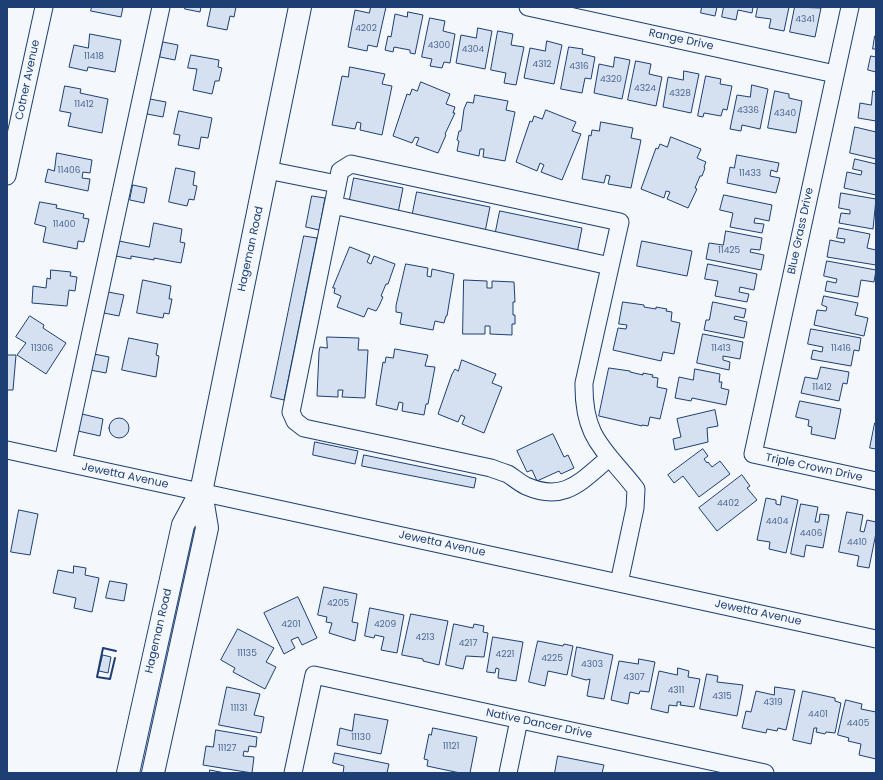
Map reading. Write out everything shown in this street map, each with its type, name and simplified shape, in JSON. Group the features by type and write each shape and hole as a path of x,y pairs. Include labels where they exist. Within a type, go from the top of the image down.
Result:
{"main road":[{"name":"Hageman Road","path":"128,773 183,525 201,492 300,7"},
{"name":"Hageman Road","path":"153,773 207,528 201,492"}],"street":[{"name":"Cotner Avenue","path":"7,176 44,7"},
{"path":"63,462 161,7"},
{"name":"Range Drive","path":"528,7 835,74"},
{"name":"Blue Grass Drive","path":"753,454 850,7"},
{"path":"609,458 572,488 558,492 542,492 525,486 508,474 490,468 304,428 295,421 290,412 340,171 351,164 620,222 584,382 584,402 590,427 599,445 636,489 635,508 619,583"},
{"path":"267,170 337,184"},
{"path":"333,205 610,266"},
{"name":"Jewetta Avenue","path":"7,450 876,639"},
{"name":"Triple Crown Drive","path":"753,454 876,481"},
{"name":"Native Dancer Drive","path":"292,773 314,675 520,720 728,769 765,773"},
{"path":"508,773 520,720"}],"building":[{"path":"92,7 123,7 121,17 91,11"},
{"path":"185,7 201,7 200,12 185,9"},
{"path":"211,7 236,7 234,17 230,16 227,30 207,26"},
{"path":"371,7 386,7 377,47 368,45 367,51 348,47 355,10 369,13"},
{"path":"702,7 717,7 715,16 701,13"},
{"path":"724,7 753,7 752,13 738,10 736,20 722,17"},
{"path":"758,7 789,7 784,31 769,28 771,19 756,17"},
{"path":"795,7 821,8 815,37 790,32"},
{"path":"408,12 423,15 415,54 410,53 410,50 394,47 393,52 385,50 388,36 391,37 395,14 407,17"},
{"path":"430,18 445,21 443,31 455,34 450,63 444,62 442,68 430,66 432,59 422,57"},
{"path":"478,28 492,31 485,69 456,63 461,35 476,38"},
{"path":"498,31 513,34 511,45 524,47 516,85 504,83 506,73 491,70"},
{"path":"90,34 121,40 115,72 88,67 87,71 69,67 74,45 88,48"},
{"path":"875,36 876,49 873,49"},
{"path":"547,41 562,45 554,84 524,78 530,48 545,51"},
{"path":"163,42 178,45 175,60 160,57"},
{"path":"569,47 583,49 582,54 595,57 591,79 585,78 582,93 561,89"},
{"path":"191,55 219,60 218,67 222,68 219,81 215,81 212,94 193,90 197,69 188,68"},
{"path":"871,56 876,57 876,72 868,70"},
{"path":"615,57 630,60 622,99 594,93 599,64 613,67"},
{"path":"636,61 651,64 649,74 662,77 656,106 628,100"},
{"path":"350,67 385,74 382,84 392,86 382,135 360,130 361,123 357,122 355,129 332,125 342,76 348,77"},
{"path":"684,71 699,74 691,113 663,107 668,77 683,80"},
{"path":"706,76 721,79 720,84 732,86 727,110 723,109 721,116 704,113 703,117 698,116"},
{"path":"421,82 450,94 446,104 455,107 453,113 455,113 438,153 416,145 419,138 415,137 412,143 393,136 407,94 410,95 412,89 417,91"},
{"path":"752,85 768,89 760,129 742,125 741,131 730,129 737,95 750,97"},
{"path":"65,86 81,89 80,93 108,99 102,133 68,126 71,113 60,111"},
{"path":"775,91 789,94 789,98 802,101 796,133 768,128"},
{"path":"873,91 876,92 876,121 858,118 860,103 871,105"},
{"path":"475,95 508,101 506,110 515,112 505,161 483,157 484,149 480,149 479,156 457,151 459,141 457,140 459,131 461,131 464,109 467,102 473,103"},
{"path":"150,99 166,102 163,117 147,114"},
{"path":"546,110 576,122 572,131 581,134 562,180 541,172 544,165 540,163 537,171 516,162 530,121 532,122 534,116 542,119"},
{"path":"179,111 212,118 208,138 201,137 199,149 178,145 180,135 174,134"},
{"path":"601,122 633,128 631,138 641,140 631,188 608,184 610,176 606,175 604,183 582,179 589,135 591,136 592,130 599,131"},
{"path":"855,127 876,132 876,159 850,153"},
{"path":"671,137 701,149 697,158 706,162 702,176 700,176 695,188 697,189 688,208 667,199 670,192 666,191 664,198 641,189 656,148 658,149 660,144 667,147"},
{"path":"57,153 92,160 90,173 83,172 82,178 90,179 88,191 45,182 48,169 54,171"},
{"path":"737,155 779,163 777,172 771,170 770,176 780,178 776,193 727,183 730,167 734,168"},
{"path":"855,159 876,164 876,195 844,188 847,172 861,175 862,171 853,169"},
{"path":"176,168 195,172 193,185 197,186 194,200 189,199 187,206 169,202"},
{"path":"354,178 403,188 398,213 349,204"},
{"path":"133,185 147,188 144,203 130,200"},
{"path":"417,192 490,207 485,232 412,217"},
{"path":"841,193 876,199 873,229 839,223 841,213 850,214 850,210 839,208"},
{"path":"724,195 772,205 769,221 755,218 754,223 764,224 762,233 730,227 733,213 720,210"},
{"path":"312,196 325,198 319,230 306,227"},
{"path":"40,202 57,205 56,208 84,214 83,218 89,219 84,242 78,241 77,249 43,242 46,227 35,224"},
{"path":"500,211 582,228 577,253 495,236"},
{"path":"154,223 182,229 180,242 185,243 181,263 154,258 154,260 131,256 131,259 116,256 119,241 149,247"},
{"path":"839,228 870,234 867,248 876,250 876,265 827,257 830,240 844,243 845,239 837,238"},
{"path":"726,231 762,238 760,250 751,249 750,252 764,255 761,270 706,259 709,243 723,245"},
{"path":"304,236 317,238 284,400 271,397"},
{"path":"642,241 692,251 687,276 637,266"},
{"path":"350,247 370,255 367,262 371,264 374,256 395,264 388,284 386,284 381,296 383,297 379,306 376,311 368,308 364,317 337,307 341,296 334,293 335,288 333,288"},
{"path":"827,261 876,270 874,282 861,280 858,297 825,291 827,281 836,283 837,279 824,276"},
{"path":"406,264 428,268 427,276 431,277 432,269 454,274 447,316 444,323 435,321 433,330 400,324 402,313 396,312 396,306"},
{"path":"708,264 757,274 754,290 740,287 739,292 749,294 747,302 715,296 718,281 705,279"},
{"path":"51,270 71,272 70,276 77,277 75,291 69,290 67,306 32,303 33,286 46,288 47,278 50,279"},
{"path":"143,280 171,286 169,299 172,299 169,314 164,313 163,318 137,313"},
{"path":"464,280 487,281 487,288 492,288 492,281 514,282 515,302 513,302 513,315 515,315 515,324 512,324 512,335 490,334 490,326 485,326 485,334 463,334"},
{"path":"108,292 124,295 119,316 104,313"},
{"path":"824,296 858,303 855,315 868,318 864,336 814,325 817,310 826,311 827,307 822,305"},
{"path":"623,302 644,305 644,307 656,309 656,307 667,309 666,311 672,312 671,321 680,323 674,354 663,352 661,361 613,350 618,328 626,329 627,325 619,324"},
{"path":"713,302 746,309 744,318 735,316 734,319 747,322 744,338 704,330 706,320 709,320"},
{"path":"30,316 44,325 43,328 66,343 46,374 17,355 26,343 16,337"},
{"path":"811,329 861,338 859,351 854,350 851,366 811,359 813,350 822,352 823,347 808,344"},
{"path":"703,334 743,342 740,359 723,356 723,360 730,362 729,370 697,363"},
{"path":"327,337 359,338 358,350 368,350 365,398 342,397 343,390 338,390 338,397 317,396 319,352 320,347 327,348"},
{"path":"129,338 158,344 156,355 159,356 156,377 122,370"},
{"path":"395,349 428,355 425,366 435,367 428,404 426,404 424,415 402,411 403,403 399,402 397,410 376,405 383,362 385,363 386,357 393,358"},
{"path":"94,354 109,357 106,373 90,370"},
{"path":"7,355 16,355 13,390 7,390"},
{"path":"462,360 496,374 492,383 502,387 484,433 462,424 465,417 461,415 458,422 438,414 452,374 455,369 458,371"},
{"path":"821,367 849,372 847,384 843,383 839,401 801,393 805,377 817,379"},
{"path":"609,368 630,371 643,375 643,373 653,375 652,377 658,378 657,387 667,389 660,419 650,417 648,426 642,426 599,416"},
{"path":"695,369 720,374 719,382 722,382 721,388 729,390 726,405 692,398 691,401 675,398 679,377 693,380"},
{"path":"800,401 841,409 835,439 811,434 812,427 808,426 809,420 796,417"},
{"path":"715,410 718,426 707,428 708,442 675,450 673,439 681,437 677,419"},
{"path":"82,414 103,419 100,436 78,431"},
{"path":"119,418 126,421 129,428 126,435 119,438 112,435 109,428 112,421"},
{"path":"876,423 876,449 870,448"},
{"path":"553,434 564,457 568,455 574,468 561,474 559,471 537,481 532,470 527,472 517,451"},
{"path":"315,442 358,451 355,464 313,455"},
{"path":"703,449 708,456 704,459 707,463 708,462 712,467 720,461 730,474 699,497 683,476 674,483 668,475"},
{"path":"364,455 476,478 474,488 362,466"},
{"path":"742,475 750,486 747,488 757,500 717,531 699,508"},
{"path":"782,496 798,500 786,553 769,549 770,542 757,540 766,498 776,500 776,504 780,505"},
{"path":"801,504 818,507 815,522 819,522 820,514 829,515 823,548 806,545 804,557 791,554"},
{"path":"19,510 38,514 30,555 11,552"},
{"path":"847,512 863,515 860,531 864,532 867,520 876,522 876,533 869,568 857,566 859,556 839,552"},
{"path":"74,566 86,568 85,575 99,578 92,612 74,608 76,598 53,593 58,570 73,573"},
{"path":"110,581 127,584 124,601 106,598"},
{"path":"324,587 357,594 352,622 358,623 355,641 329,633 332,623 326,622 327,617 318,615"},
{"path":"298,597 317,638 302,645 298,637 291,640 295,648 284,654 264,613"},
{"path":"370,608 404,615 397,653 381,650 384,637 375,635 374,638 365,636"},
{"path":"411,614 448,621 439,665 423,661 423,659 402,655"},
{"path":"454,624 473,628 474,624 484,626 483,632 488,633 484,657 466,656 463,669 446,665"},
{"path":"238,629 274,648 266,662 276,667 265,689 233,672 235,668 221,660"},
{"path":"493,637 523,642 516,681 498,678 499,669 496,668 495,673 487,672"},
{"path":"538,641 563,646 564,644 573,646 567,675 548,671 545,686 529,682"},
{"path":"577,647 613,655 604,699 587,696 590,679 586,680 572,676"},
{"path":"103,655 111,657 108,673 99,671"},
{"path":"639,659 655,662 649,692 640,691 639,694 630,692 628,704 611,700 619,661 638,664"},
{"path":"678,668 689,671 688,677 700,679 694,707 680,705 681,702 677,702 677,706 669,705 668,713 651,709 659,671 677,675"},
{"path":"707,674 718,676 717,682 743,685 737,716 700,709"},
{"path":"227,687 260,694 254,715 264,717 261,733 219,725"},
{"path":"775,687 795,690 786,730 778,728 777,731 767,729 766,733 742,728 746,711 751,712 756,691 774,695"},
{"path":"803,691 835,698 835,701 841,703 835,733 826,732 825,734 816,732 817,728 814,728 811,744 793,740"},
{"path":"846,700 862,704 861,709 876,712 876,759 859,755 861,744 848,741 849,738 838,735"},
{"path":"355,714 388,720 381,754 337,745 340,728 352,731"},
{"path":"433,728 477,737 470,773 460,773 427,766 428,760 424,759 429,734 431,735"},
{"path":"216,730 257,737 256,747 249,746 248,752 244,751 243,756 254,757 252,773 203,765 206,746 213,747"},
{"path":"335,753 389,764 387,773 343,773 344,766 333,763"},
{"path":"558,756 604,765 602,773 555,773"},
{"path":"210,770 225,773 210,773"}],"wall":[{"path":"115,658 110,679 97,677 103,648 116,651"}]}
